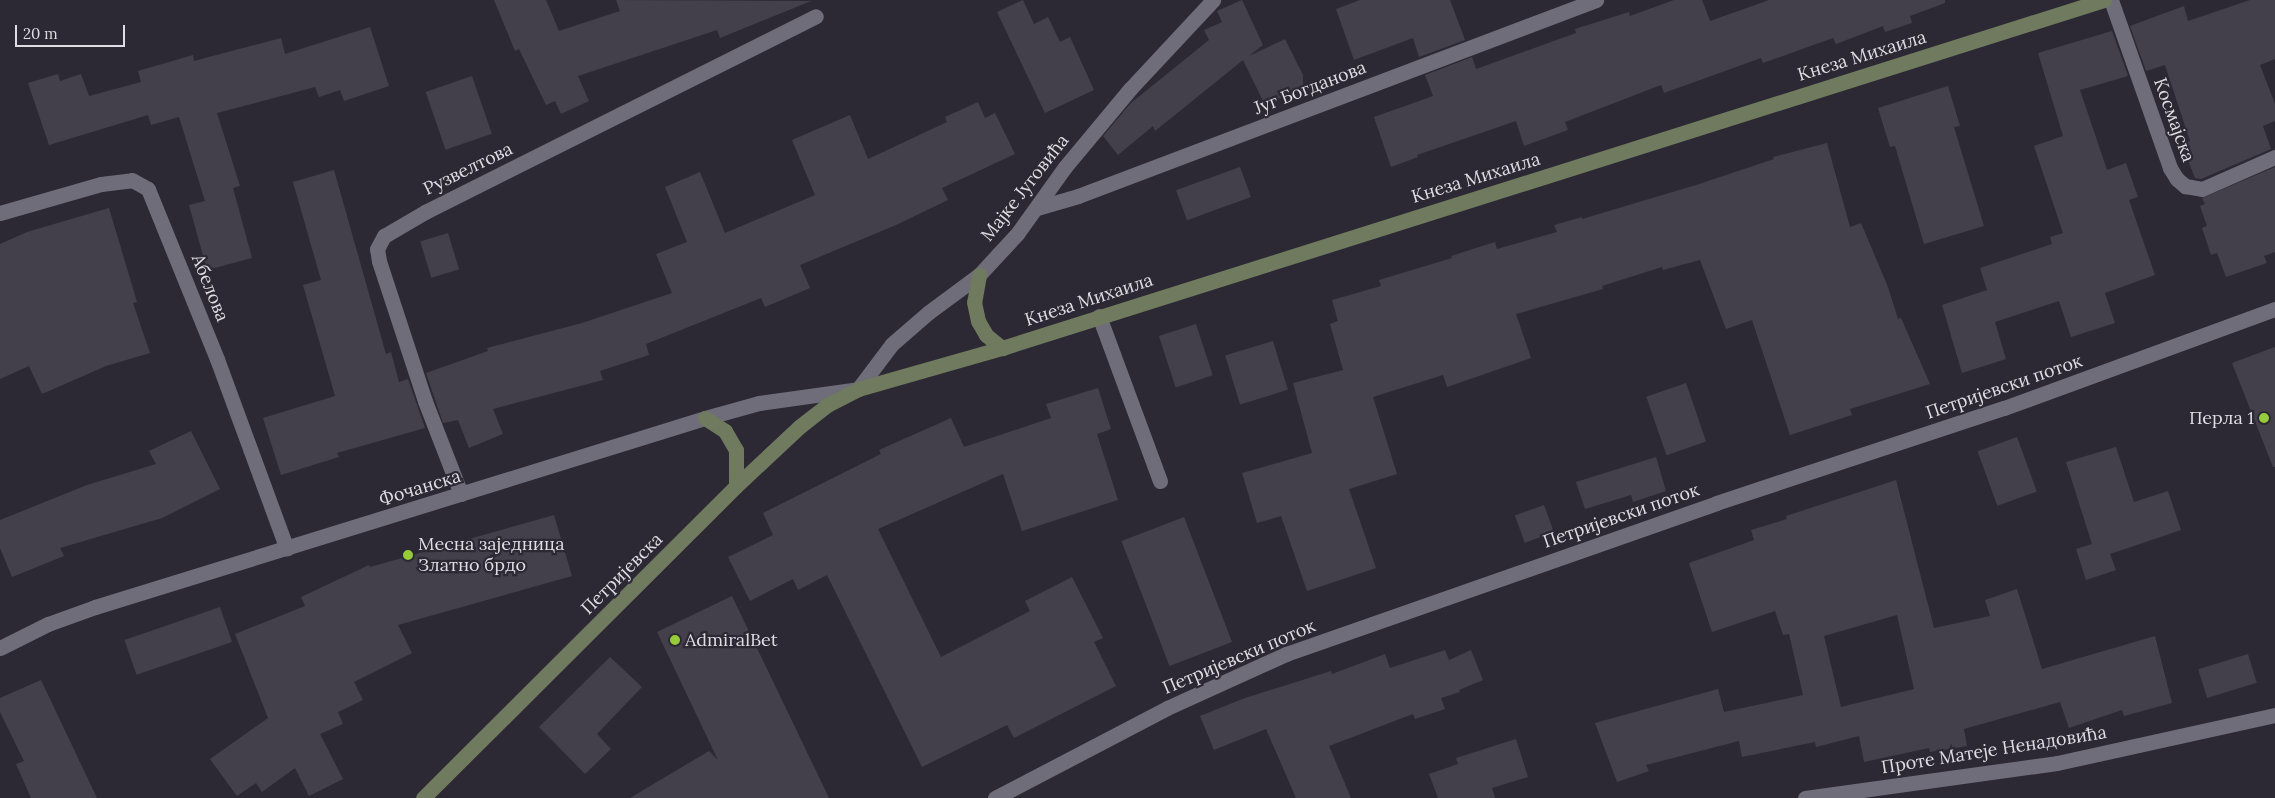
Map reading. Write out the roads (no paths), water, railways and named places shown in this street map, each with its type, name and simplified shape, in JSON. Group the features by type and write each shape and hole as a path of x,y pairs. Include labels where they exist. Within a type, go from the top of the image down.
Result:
{"main road":[{"name":"Кнеза Михаила","path":"858,389 1002,348 2104,0"},
{"path":"979,275 974,302 978,321 986,335 1002,348"},
{"name":"Петријевска","path":"423,798 736,486 799,427 827,405 858,389"},
{"path":"705,418 725,431 736,450 736,486"}],"street":[{"name":"Мајке Југовића","path":"858,389 892,344 929,312 979,275 1037,208 1065,166 1130,89 1213,0"},
{"name":"Југ Богданова","path":"1037,208 1078,196 1596,0"},
{"name":"Космајска","path":"2112,0 2170,168 2177,179 2185,186 2202,189 2275,158"},
{"name":"Рузвелтова","path":"461,494 425,401 379,261 377,249 384,236 425,212 816,16"},
{"name":"Абелова","path":"0,213 101,184 132,180 148,189 217,358 287,549"},
{"name":"Петријевски поток","path":"995,798 1167,708 1286,654 1716,503 2012,405 2275,309"},
{"path":"1099,316 1160,481"},
{"name":"Фочанска","path":"0,648 48,624 95,607 705,418 759,402 858,389"},
{"name":"Проте Матеје Ненадовића","path":"1805,798 2057,763 2275,715"}],"place":[{"name":"Перла 1","path":"2264,418"},
{"name":"Месна заједница Златно брдо","path":"408,555"},
{"name":"AdmiralBet","path":"675,640"}]}
